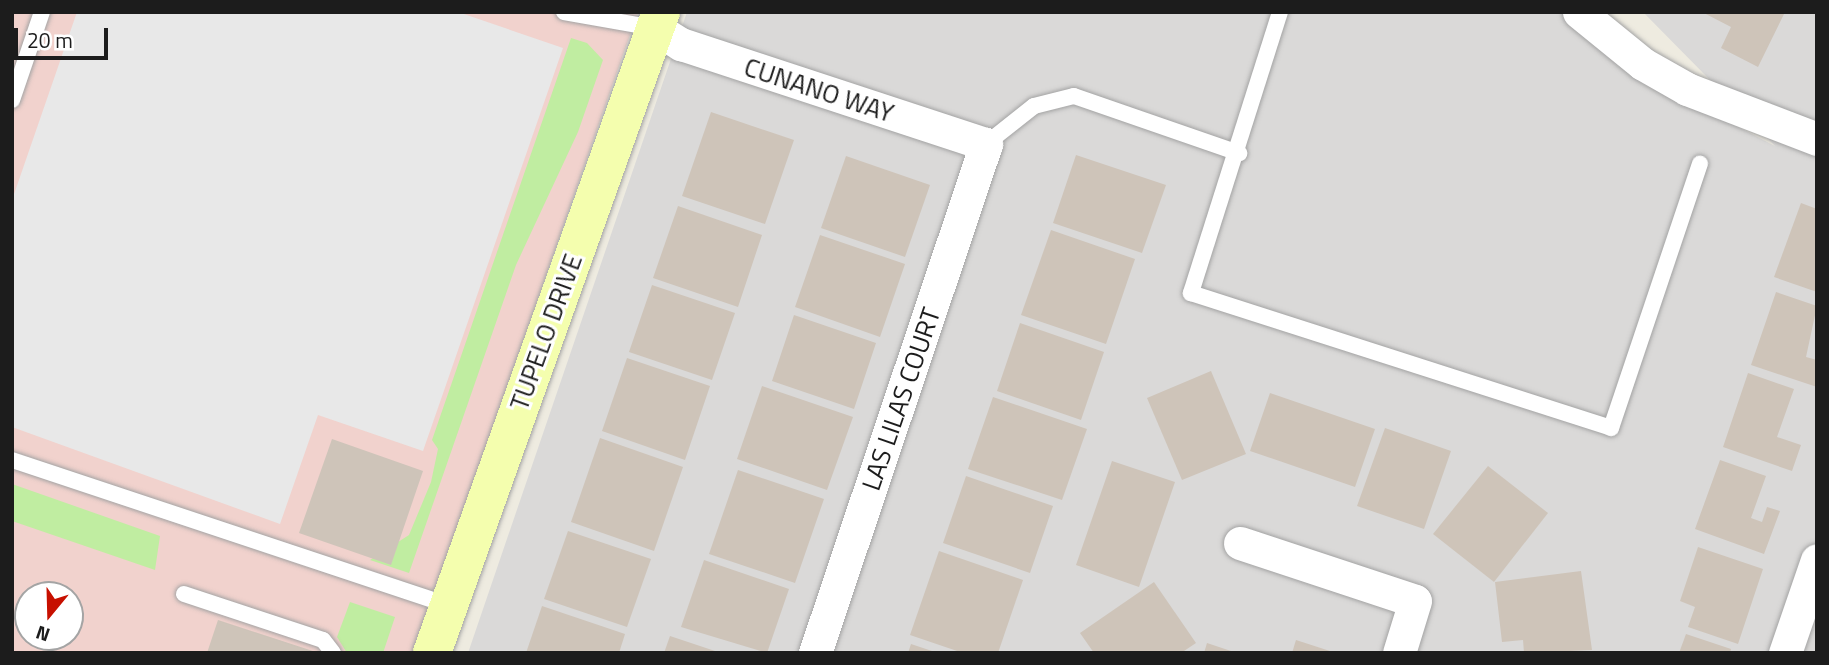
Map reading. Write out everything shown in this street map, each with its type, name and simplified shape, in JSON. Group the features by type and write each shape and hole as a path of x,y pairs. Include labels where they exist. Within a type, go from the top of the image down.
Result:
{"street":[{"path":"1579,12 1643,64 1687,89 1817,139"},
{"name":"CUNANO WAY","path":"658,20 681,44 986,144"},
{"name":"TUPELO DRIVE","path":"432,653 658,20"},
{"name":"LAS LILAS COURT","path":"815,653 986,144"},
{"path":"1240,542 1415,601 1399,653"},
{"path":"1785,653 1817,559"}],"lane":[{"path":"12,100 42,12"},
{"path":"564,12 658,20"},
{"path":"1280,12 1239,153 1191,293 1611,428 1700,164"},
{"path":"986,144 1034,106 1074,96 1239,153"},
{"path":"12,460 448,605"},
{"path":"184,594 323,640 334,653"}],"shaded area":[{"path":"12,12 638,12 414,653 12,653"},
{"path":"77,12 458,12 563,48 423,451 318,415 280,524 12,427 12,200"},
{"path":"687,12 1564,12 1634,73 1775,146 1643,12 1817,12 1817,653 468,653"}],"green space":[{"path":"571,38 587,43 603,60 578,132 516,265 409,573 370,560 409,535 431,482 438,449 432,440"},
{"path":"12,484 160,536 155,570 12,521"},
{"path":"350,602 395,617 383,653 347,653 337,637"}],"building":[{"path":"1702,12 1785,12 1758,67 1721,48 1731,27"},
{"path":"711,112 794,140 765,224 682,196"},
{"path":"1076,155 1166,185 1142,253 1053,223"},
{"path":"846,156 930,185 905,257 821,228"},
{"path":"1801,203 1817,209 1817,292 1774,277"},
{"path":"678,206 762,235 738,307 653,278"},
{"path":"1051,230 1135,259 1106,344 1021,315"},
{"path":"820,235 905,264 880,337 795,307"},
{"path":"652,285 735,313 712,380 629,352"},
{"path":"1776,292 1817,306 1806,357 1817,360 1817,387 1751,365"},
{"path":"794,315 876,343 854,409 772,381"},
{"path":"1020,323 1104,352 1081,420 997,391"},
{"path":"627,358 710,386 685,460 602,431"},
{"path":"1211,371 1246,454 1182,480 1147,398"},
{"path":"1748,373 1794,389 1777,437 1801,445 1792,471 1723,447"},
{"path":"762,386 853,417 827,490 737,459"},
{"path":"1270,393 1375,429 1355,487 1250,451"},
{"path":"993,397 1087,429 1062,500 968,469"},
{"path":"1385,428 1451,451 1424,529 1357,506"},
{"path":"600,438 683,467 654,551 571,522"},
{"path":"332,439 423,471 391,565 299,533"},
{"path":"1720,460 1766,476 1751,518 1762,522 1767,507 1780,511 1764,554 1695,529"},
{"path":"1112,461 1175,482 1139,587 1076,565"},
{"path":"1488,466 1548,513 1494,582 1433,534"},
{"path":"738,470 824,499 795,583 709,554"},
{"path":"966,476 1053,506 1030,573 943,543"},
{"path":"568,531 651,559 627,627 544,599"},
{"path":"1698,547 1763,569 1738,644 1688,627 1695,607 1680,601"},
{"path":"939,551 1023,580 998,653 963,653 910,635"},
{"path":"704,560 789,589 767,653 681,627"},
{"path":"1581,571 1592,650 1524,653 1523,640 1502,642 1495,582"},
{"path":"1154,582 1196,643 1181,653 1094,653 1080,633"},
{"path":"542,606 625,634 619,653 526,653"},
{"path":"218,620 316,652 316,653 207,653"},
{"path":"1686,634 1731,649 1730,653 1679,653"},
{"path":"670,636 718,652 718,653 664,653"},
{"path":"1296,640 1333,652 1333,653 1292,653"},
{"path":"1207,643 1234,652 1234,653 1204,653"},
{"path":"911,644 935,652 935,653 908,653"}]}
